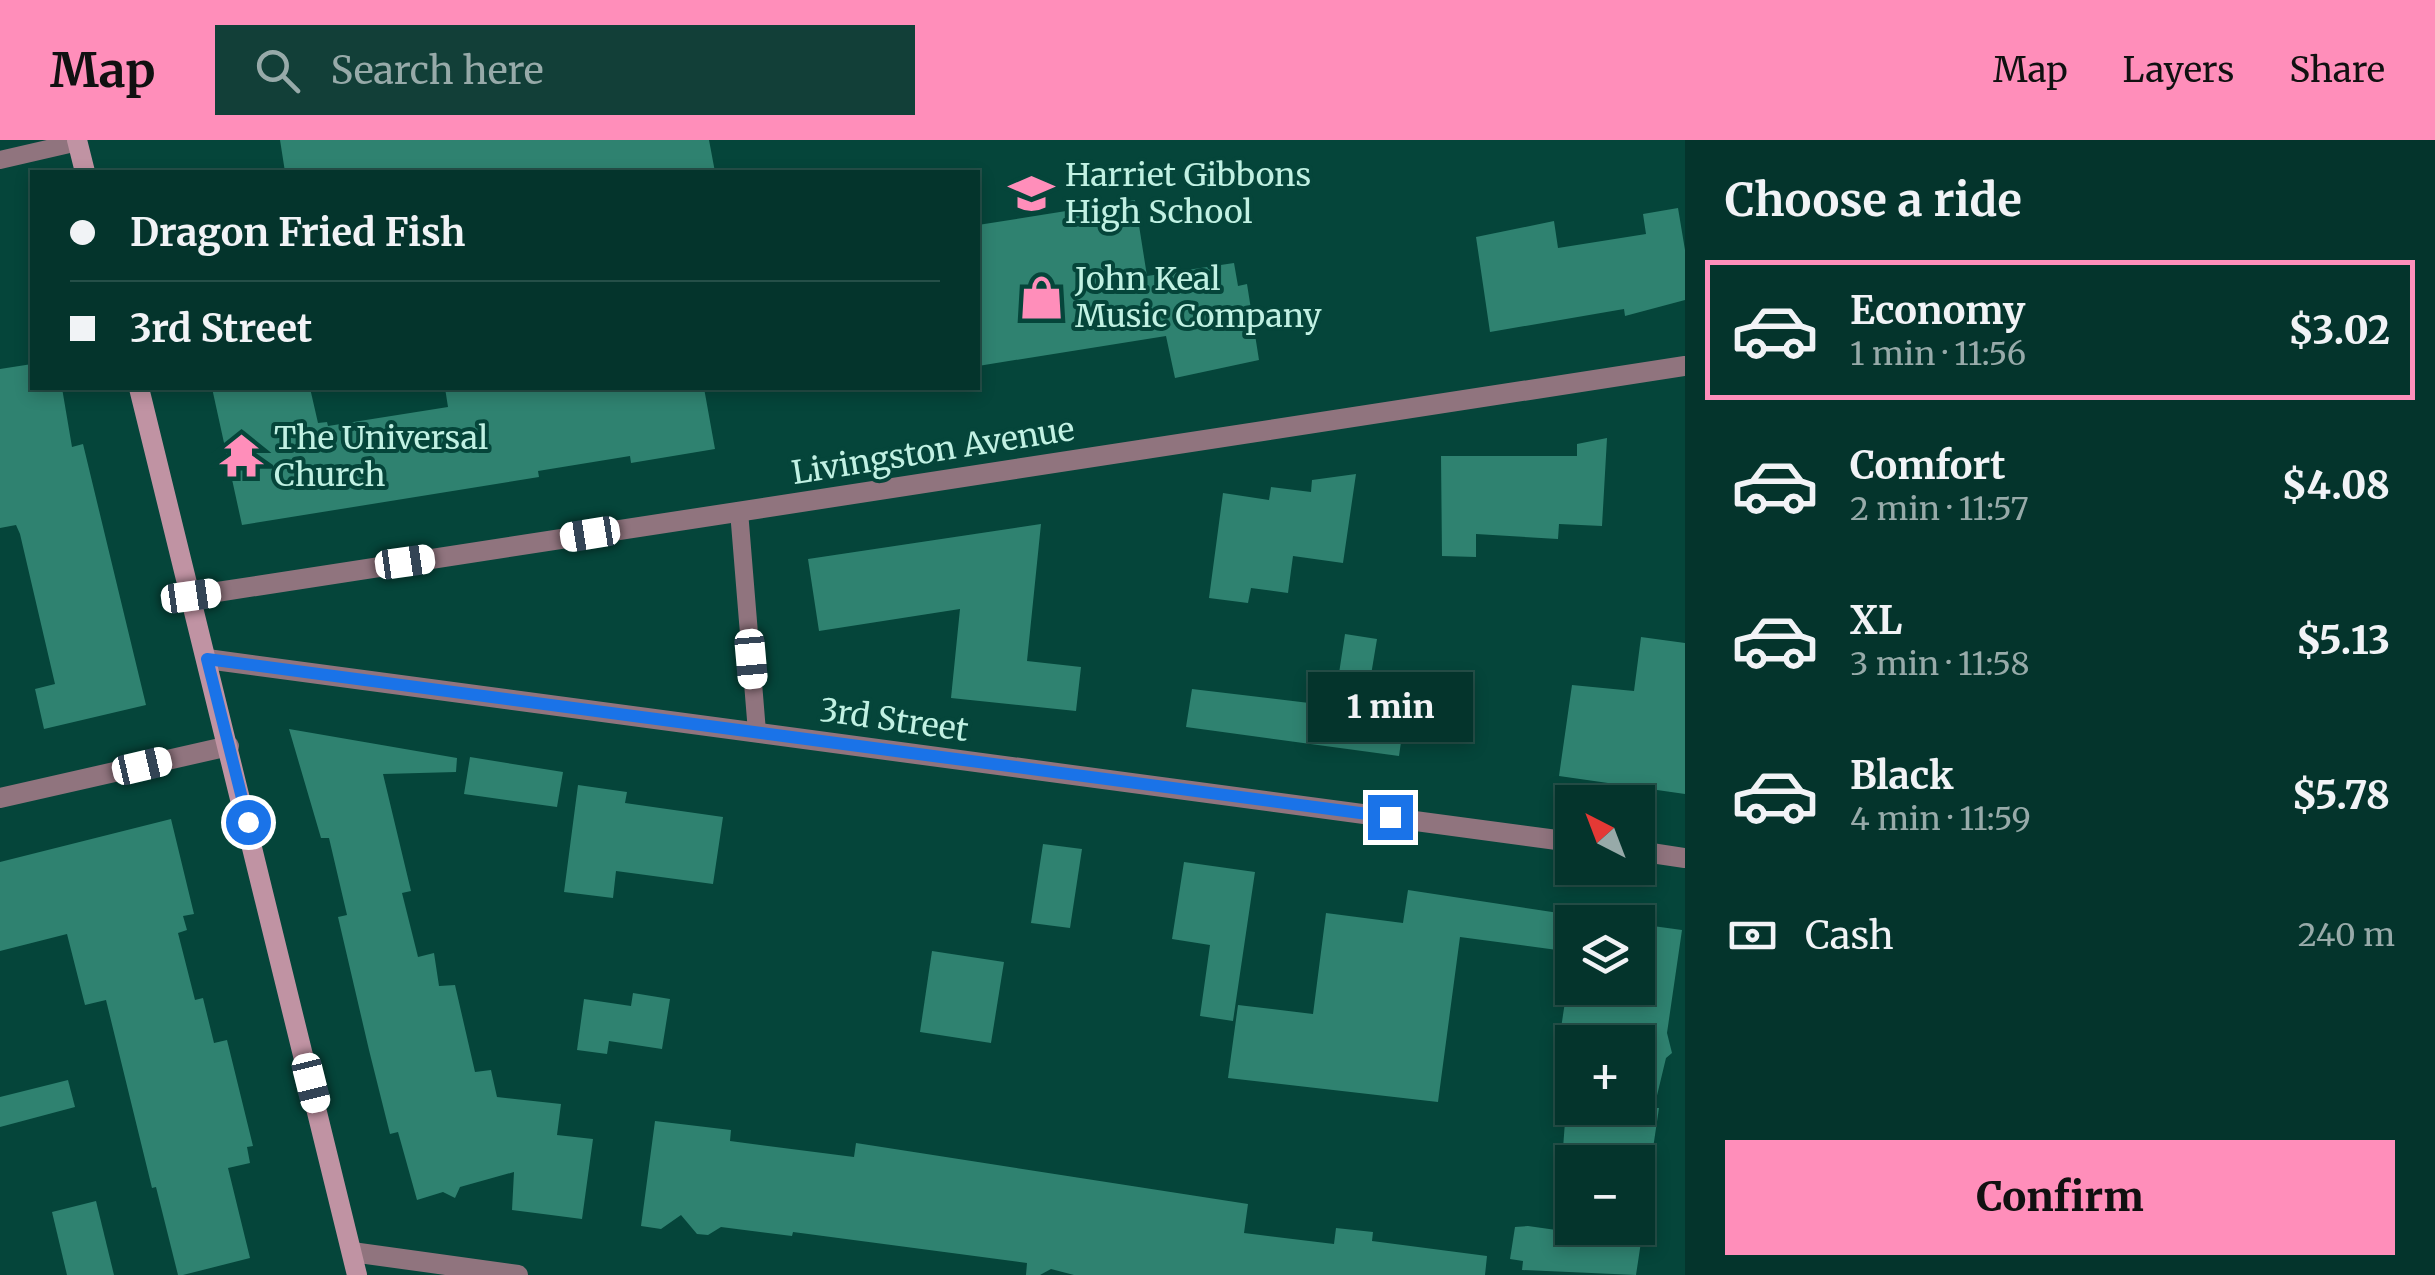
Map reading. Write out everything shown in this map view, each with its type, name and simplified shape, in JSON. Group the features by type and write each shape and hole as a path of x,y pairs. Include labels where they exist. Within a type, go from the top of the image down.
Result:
{"street":[{"path":"77,141 84,170"},
{"name":"Livingston Avenue","path":"191,596 1685,366"},
{"path":"140,390 357,1275"},
{"name":"3rd Street","path":"207,659 1555,840"},
{"path":"0,798 229,746"},
{"path":"1655,854 1685,858"},
{"path":"352,1252 518,1275"}],"lane":[{"path":"0,160 77,141"},
{"path":"739,511 756,732"}],"building":[{"path":"280,140 709,140 715,170 285,170"},
{"path":"1135,200 1147,276 1234,263 1238,286 1247,284 1259,360 1175,378 1166,336 980,366 980,225"},
{"path":"1678,208 1685,250 1685,300 1625,316 1624,309 1490,332 1476,237 1554,221 1558,248 1646,234 1643,214"},
{"path":"30,364 30,390 62,390 72,447 83,444 146,705 44,729 35,689 55,684 20,534 16,525 0,528 0,369"},
{"path":"212,390 310,390 318,423 327,422 328,426 448,407 445,390 704,390 715,449 631,463 630,456 538,471 539,477 242,525"},
{"path":"1607,438 1602,526 1559,524 1558,539 1476,534 1476,557 1442,556 1441,456 1577,456 1577,444"},
{"path":"1356,474 1343,563 1293,556 1288,593 1251,588 1248,603 1209,598 1223,493 1269,500 1271,487 1311,492 1312,480"},
{"path":"1041,524 1027,661 1081,667 1076,711 951,698 960,609 819,631 808,559"},
{"path":"1345,634 1377,639 1369,687 1408,693 1399,756 1186,727 1192,689 1334,706"},
{"path":"1641,637 1685,643 1685,794 1655,790 1655,785 1622,785 1559,776 1572,685 1634,691"},
{"path":"289,729 457,758 456,772 383,774 411,891 402,893 418,957 434,953 439,986 455,985 475,1072 491,1070 497,1097 561,1104 557,1135 593,1139 582,1219 512,1210 514,1172 460,1187 455,1198 443,1192 417,1200 398,1132 390,1134 369,1050 338,917 347,915 329,838 321,838"},
{"path":"470,757 563,772 557,807 464,794"},
{"path":"578,785 627,792 625,803 723,817 713,884 616,871 613,898 564,892"},
{"path":"171,819 194,914 183,916 187,930 178,933 195,1000 203,998 214,1043 227,1040 253,1146 247,1147 250,1163 228,1168 250,1258 183,1275 178,1275 156,1187 152,1188 106,1000 85,1005 67,934 0,951 0,862"},
{"path":"1043,844 1082,849 1070,928 1031,923"},
{"path":"1184,862 1255,872 1233,1021 1200,1016 1210,945 1172,939"},
{"path":"1408,890 1555,912 1555,950 1460,937 1438,1102 1228,1078 1238,1005 1313,1014 1326,913 1403,923"},
{"path":"1655,926 1682,930 1667,1033 1672,1053 1666,1058 1655,1104 1655,1025 1562,1025 1564,1005 1655,1005"},
{"path":"932,951 1004,962 991,1043 920,1032"},
{"path":"633,993 670,999 662,1049 609,1041 607,1054 577,1050 584,999 631,1006"},
{"path":"68,1080 75,1107 0,1127 0,1097"},
{"path":"1655,1108 1659,1108 1654,1145 1563,1145 1565,1125 1655,1125"},
{"path":"655,1121 731,1130 730,1141 854,1157 856,1143 1248,1204 1244,1233 1334,1244 1336,1228 1373,1232 1372,1241 1487,1256 1485,1275 1074,1275 1051,1269 1040,1275 1026,1275 1027,1263 793,1232 792,1236 721,1227 708,1235 697,1234 681,1215 661,1229 641,1226"},
{"path":"96,1201 114,1275 67,1275 52,1212"},
{"path":"1515,1227 1555,1230 1555,1245 1641,1245 1636,1275 1522,1270 1523,1261 1510,1259"}],"place":[{"name":"Harriet Gibbons High School","path":"1032,193"},
{"name":"John Keal Music Company","path":"1042,297"},
{"name":"The Universal Church","path":"241,456"}],"route":[{"path":"248,822 207,659 1390,817"}]}
